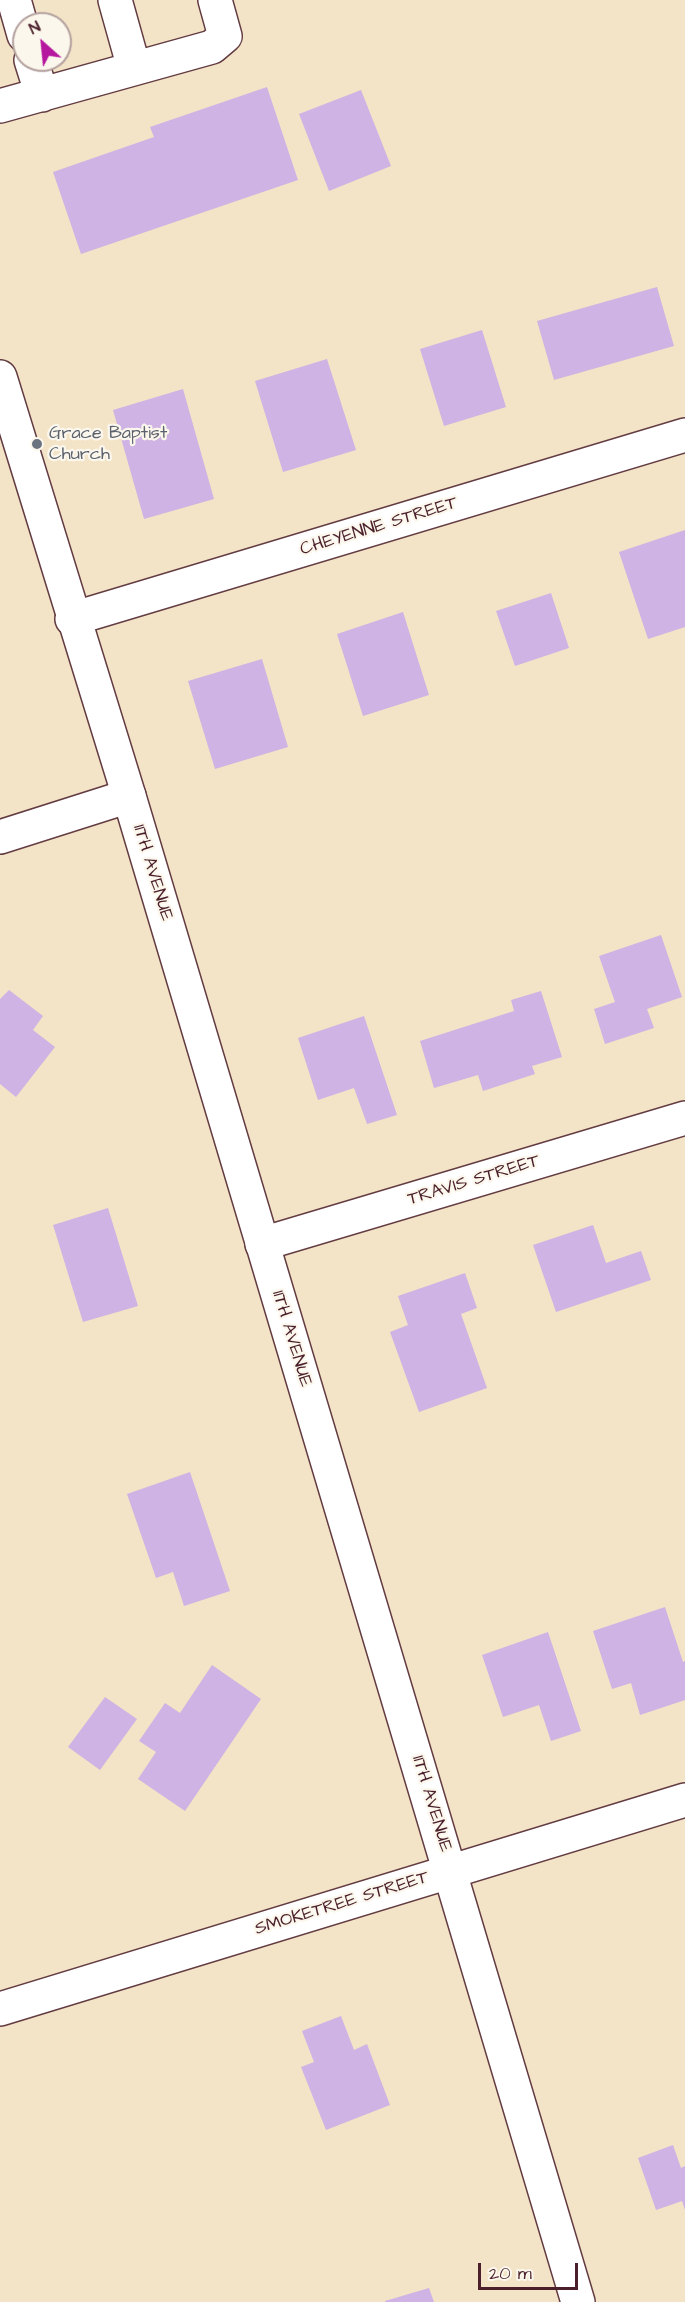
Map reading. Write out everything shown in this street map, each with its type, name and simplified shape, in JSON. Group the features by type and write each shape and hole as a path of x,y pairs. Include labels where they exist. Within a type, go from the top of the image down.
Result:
{"main road":[{"path":"115,0 134,68"},
{"path":"0,106 212,47 225,36 215,0"},
{"path":"35,72 42,95"},
{"name":"11TH AVENUE","path":"0,377 72,619 129,796 578,2302"},
{"name":"CHEYENNE STREET","path":"72,619 685,435"},
{"path":"0,837 129,796"},
{"name":"TRAVIS STREET","path":"262,1244 685,1118"},
{"name":"SMOKETREE STREET","path":"0,2009 685,1800"}],"building":[{"path":"267,87 298,180 81,254 53,172 154,137 150,127"},
{"path":"361,90 391,166 329,191 299,114"},
{"path":"657,287 674,346 554,380 537,321"},
{"path":"482,330 506,407 444,426 420,349"},
{"path":"327,359 356,450 283,472 255,381"},
{"path":"183,389 214,499 144,519 113,410"},
{"path":"685,530 685,627 648,639 619,552"},
{"path":"551,593 569,648 515,666 496,611"},
{"path":"403,612 429,695 363,716 337,634"},
{"path":"262,659 288,747 215,769 188,681"},
{"path":"661,935 682,997 647,1009 654,1028 605,1044 594,1009 615,1002 599,956"},
{"path":"9,990 43,1016 33,1030 55,1047 16,1097 0,1084 0,999"},
{"path":"541,991 562,1057 532,1066 535,1074 483,1091 478,1075 434,1088 420,1041 514,1011 511,1000"},
{"path":"364,1016 397,1115 367,1124 354,1088 318,1100 298,1038"},
{"path":"108,1208 138,1306 83,1322 53,1225"},
{"path":"593,1225 606,1263 641,1251 651,1280 556,1312 533,1245"},
{"path":"465,1273 477,1308 461,1314 487,1388 419,1412 390,1332 408,1325 398,1296"},
{"path":"190,1472 230,1591 184,1606 173,1572 156,1578 127,1494"},
{"path":"665,1607 683,1662 685,1661 685,1700 640,1715 631,1683 612,1689 593,1631"},
{"path":"548,1632 581,1731 551,1741 539,1705 503,1717 482,1655"},
{"path":"212,1665 261,1699 185,1811 138,1779 156,1752 139,1741 165,1703 180,1713"},
{"path":"105,1697 137,1719 100,1770 68,1747"},
{"path":"341,2016 354,2050 367,2044 390,2105 326,2130 301,2067 314,2062 302,2031"},
{"path":"673,2145 681,2168 685,2166 685,2210 682,2201 656,2210 638,2158"},
{"path":"429,2288 434,2302 385,2302 385,2301"}],"place":[{"name":"Grace Baptist Church","path":"37,444"}]}
